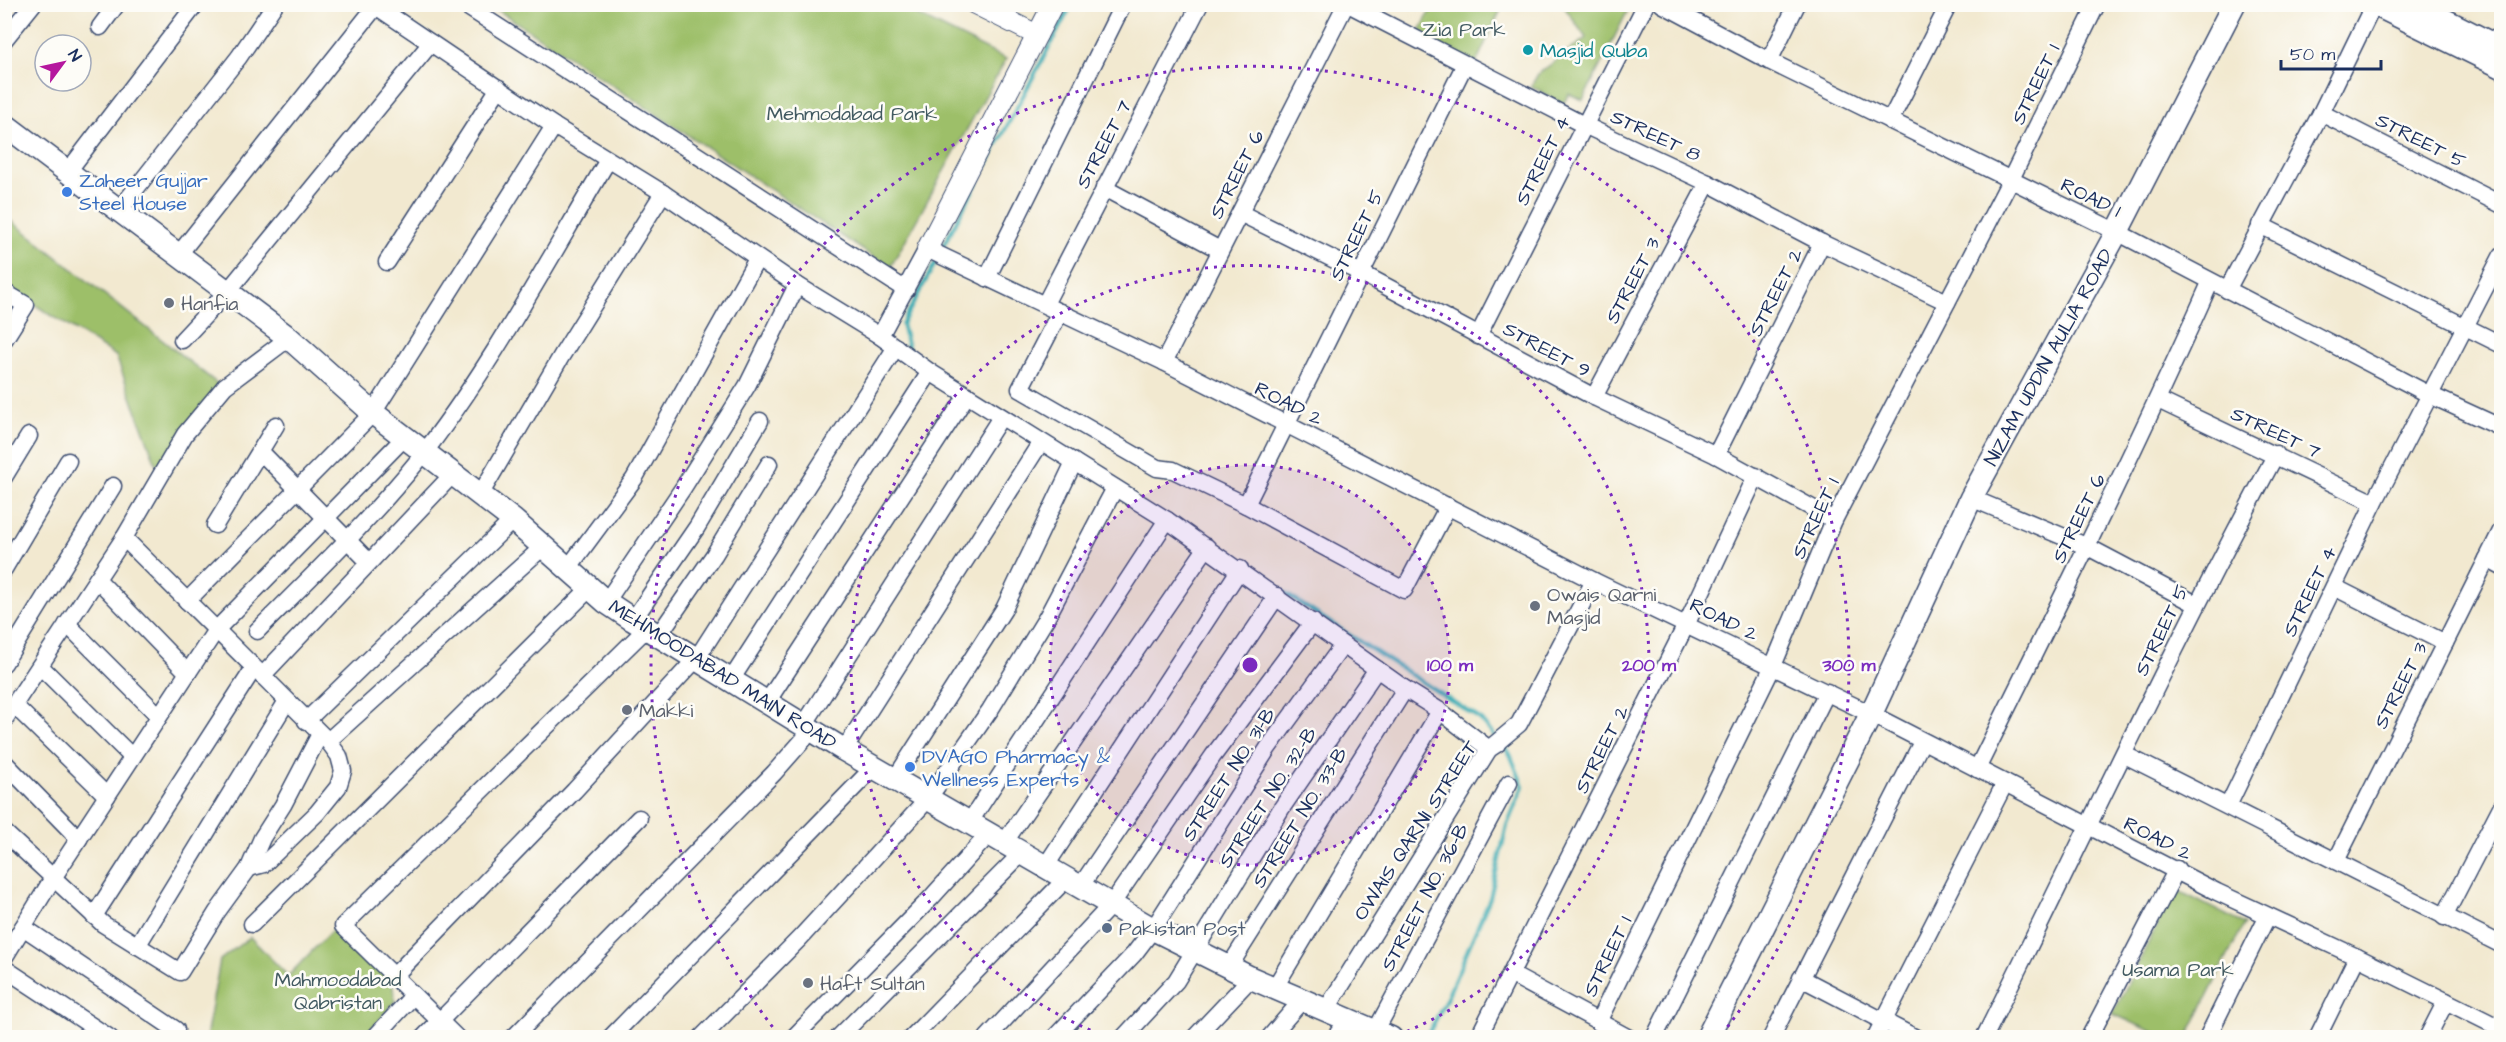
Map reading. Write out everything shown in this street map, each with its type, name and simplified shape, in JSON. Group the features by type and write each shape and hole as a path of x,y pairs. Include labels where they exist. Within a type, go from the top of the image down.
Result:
{"main road":[{"name":"NIZAM UDDIN AULIA ROAD","path":"1707,1038 1871,714 1971,498 2117,232 2234,4"},
{"path":"2374,4 2502,67"},
{"path":"2413,4 2502,49"},
{"name":"MEHMOODABAD MAIN ROAD","path":"4,124 69,170 289,338 374,413 513,520 599,594 646,628 874,768 1153,929 1251,978 1326,1010 1341,1029 1384,1034"}],"street":[{"path":"4,40 33,4"},
{"path":"100,27 117,4"},
{"path":"69,170 196,4"},
{"path":"120,209 239,57 275,4"},
{"path":"463,4 906,290"},
{"path":"975,4 1037,35"},
{"path":"880,336 906,290 932,251 1053,4"},
{"path":"984,276 1095,66 1123,4"},
{"name":"STREET 7","path":"1045,304 1200,4"},
{"name":"STREET 8","path":"1347,4 1584,125 1708,183 1822,243 1947,302"},
{"name":"STREET 6","path":"1164,362 1347,4"},
{"name":"STREET 4","path":"1478,336 1646,4"},
{"name":"ROAD 1","path":"1662,4 1769,61 2117,232 2210,283 2430,395 2502,428"},
{"path":"1769,61 1797,4"},
{"path":"1890,121 1949,4"},
{"name":"STREET 1","path":"1629,1038 1598,1022 1773,666 1834,520 2010,181 2097,4"},
{"path":"2227,290 2321,113 2374,4"},
{"path":"179,254 374,5 554,126 663,193 757,259 880,336 930,372 1167,520 1240,569 1405,689 1493,746"},
{"path":"182,340 228,291 431,43"},
{"name":"STREET 5","path":"1246,505 1465,64"},
{"path":"387,262 499,88"},
{"name":"STREET 5","path":"2321,113 2502,205"},
{"path":"187,601 374,413 554,126"},
{"path":"257,632 347,540 424,452 498,345 608,160"},
{"name":"STREET 3","path":"1594,397 1708,183"},
{"path":"1104,188 1220,250"},
{"path":"480,495 562,355 663,193"},
{"name":"STREET 9","path":"1240,213 1361,273 1594,397 1716,455 1834,520"},
{"path":"2260,225 2502,345"},
{"name":"STREET 2","path":"1716,455 1822,243"},
{"name":"ROAD 2","path":"932,251 1164,362 1594,581 1687,623 1827,692 2267,917 2357,957 2502,1029"},
{"path":"2430,395 2502,255"},
{"path":"569,567 634,479 757,259"},
{"name":"STREET 6","path":"1977,769 2088,547 2158,400 2210,283"},
{"path":"252,924 599,594 747,386 797,285"},
{"path":"4,292 26,305 4,340"},
{"path":"1060,312 1020,389 1157,468 1173,470 1246,505 1404,590 1448,506"},
{"path":"4,720 123,538 185,434 225,386 289,338"},
{"path":"393,977 574,790 697,658 896,347"},
{"path":"731,680 930,372"},
{"path":"767,702 967,395"},
{"name":"STREET 4","path":"2228,806 2374,504 2430,395"},
{"name":"STREET 7","path":"2158,400 2276,454 2374,504"},
{"path":"513,1038 774,773 808,727 1001,417"},
{"path":"646,628 696,527 760,421"},
{"path":"215,525 276,425"},
{"path":"4,477 29,436"},
{"path":"4,958 53,878 216,630 405,437"},
{"path":"844,750 1041,442"},
{"path":"260,452 369,562"},
{"name":"STREET 5","path":"1984,1038 2125,755 2196,604 2276,454"},
{"path":"4,569 69,461"},
{"path":"895,779 1004,609 1074,462"},
{"path":"457,1038 412,997 343,926 646,628 714,555 769,464"},
{"path":"94,916 258,672 369,562 453,474"},
{"name":"STREET 2","path":"1478,1038 1512,975 1687,623 1756,476"},
{"path":"4,663 113,486"},
{"path":"701,1038 800,938 928,799 990,710 1047,616 1115,488"},
{"path":"1971,498 2088,547 2196,604"},
{"path":"306,721 513,520"},
{"path":"969,822 1167,520"},
{"name":"STREET 3","path":"2336,861 2445,643 2494,563 2502,529"},
{"path":"123,538 324,737 339,756 343,771 338,787 317,813 264,864 249,868"},
{"path":"4,831 94,916 180,972 217,912 249,868 262,838 324,737 544,546"},
{"path":"838,1038 1005,844 1207,547"},
{"path":"1045,867 1240,569"},
{"path":"97,579 188,673"},
{"name":"OWAIS QARNI STREET","path":"1326,1010 1493,746 1520,724 1594,581"},
{"path":"2334,586 2445,643"},
{"path":"911,1038 1073,883 1276,596"},
{"path":"987,1038 1112,905 1213,756 1313,622"},
{"path":"67,624 159,716"},
{"name":"STREET NO. 31-B","path":"1054,1038 1134,954 1153,929 1268,748 1343,645"},
{"path":"40,666 132,757"},
{"name":"STREET NO. 32-B","path":"1123,1038 1176,981 1281,809 1377,669"},
{"name":"STREET NO. 33-B","path":"1229,967 1405,689"},
{"path":"1653,1038 1827,692"},
{"path":"137,946 287,701"},
{"path":"14,705 107,796"},
{"path":"1275,987 1440,711"},
{"path":"1771,1038 1922,742"},
{"path":"2125,755 2502,945"},
{"path":"4,762 79,839"},
{"path":"610,1038 874,768"},
{"name":"STREET NO. 36-B","path":"1384,1034 1509,783"},
{"path":"1875,1038 2005,783"},
{"path":"2444,917 2502,805"},
{"path":"423,1038 639,818"},
{"path":"793,1038 930,899 1005,844"},
{"path":"2089,1038 2177,870"},
{"path":"2207,1038 2267,917"},
{"path":"23,927 176,1030"},
{"path":"2317,1038 2357,957"},
{"path":"4,968 110,1038"},
{"path":"1512,975 1598,1022"},
{"path":"1194,1038 1251,978"},
{"path":"1801,978 1916,1038"},
{"path":"374,1038 412,997"},
{"path":"1269,1038 1303,999"},
{"path":"2427,1038 2446,1001"}],"green space":[{"path":"1627,4 1630,6 1583,100 1569,94 1563,104 1531,86 1538,74 1586,38 1563,5"},
{"name":"Mehmodabad Park","path":"490,5 897,5 1006,59 890,268"},
{"name":"Zia Park","path":"1433,5 1503,5 1476,63 1418,35"},
{"path":"4,215 219,385 158,470 116,356 5,286"},
{"name":"Usama Park","path":"2175,889 2244,924 2187,1037 2164,1037 2113,1014"},
{"name":"Mahmoodabad Qabristan","path":"337,925 392,979 395,1002 365,1037 206,1038 220,960 250,937 288,976"}],"waterway":[{"path":"941,250 1072,4"},
{"path":"908,348 902,324 937,260"},
{"path":"1281,591 1480,719 1495,737"},
{"path":"1426,1038 1445,1002 1490,898 1507,825 1523,786 1510,754 1502,744"}],"place":[{"name":"Masjid Quba","path":"1528,50"},
{"name":"Zaheer Gujjar Steel House","path":"67,192"},
{"name":"Hanfia","path":"169,303"},
{"name":"Owais Qarni Masjid","path":"1535,606"},
{"name":"Makki","path":"627,710"},
{"name":"DVAGO Pharmacy & Wellness Experts","path":"910,767"},
{"name":"Pakistan Post","path":"1107,928"},
{"name":"Haft Sultan","path":"808,983"}]}
